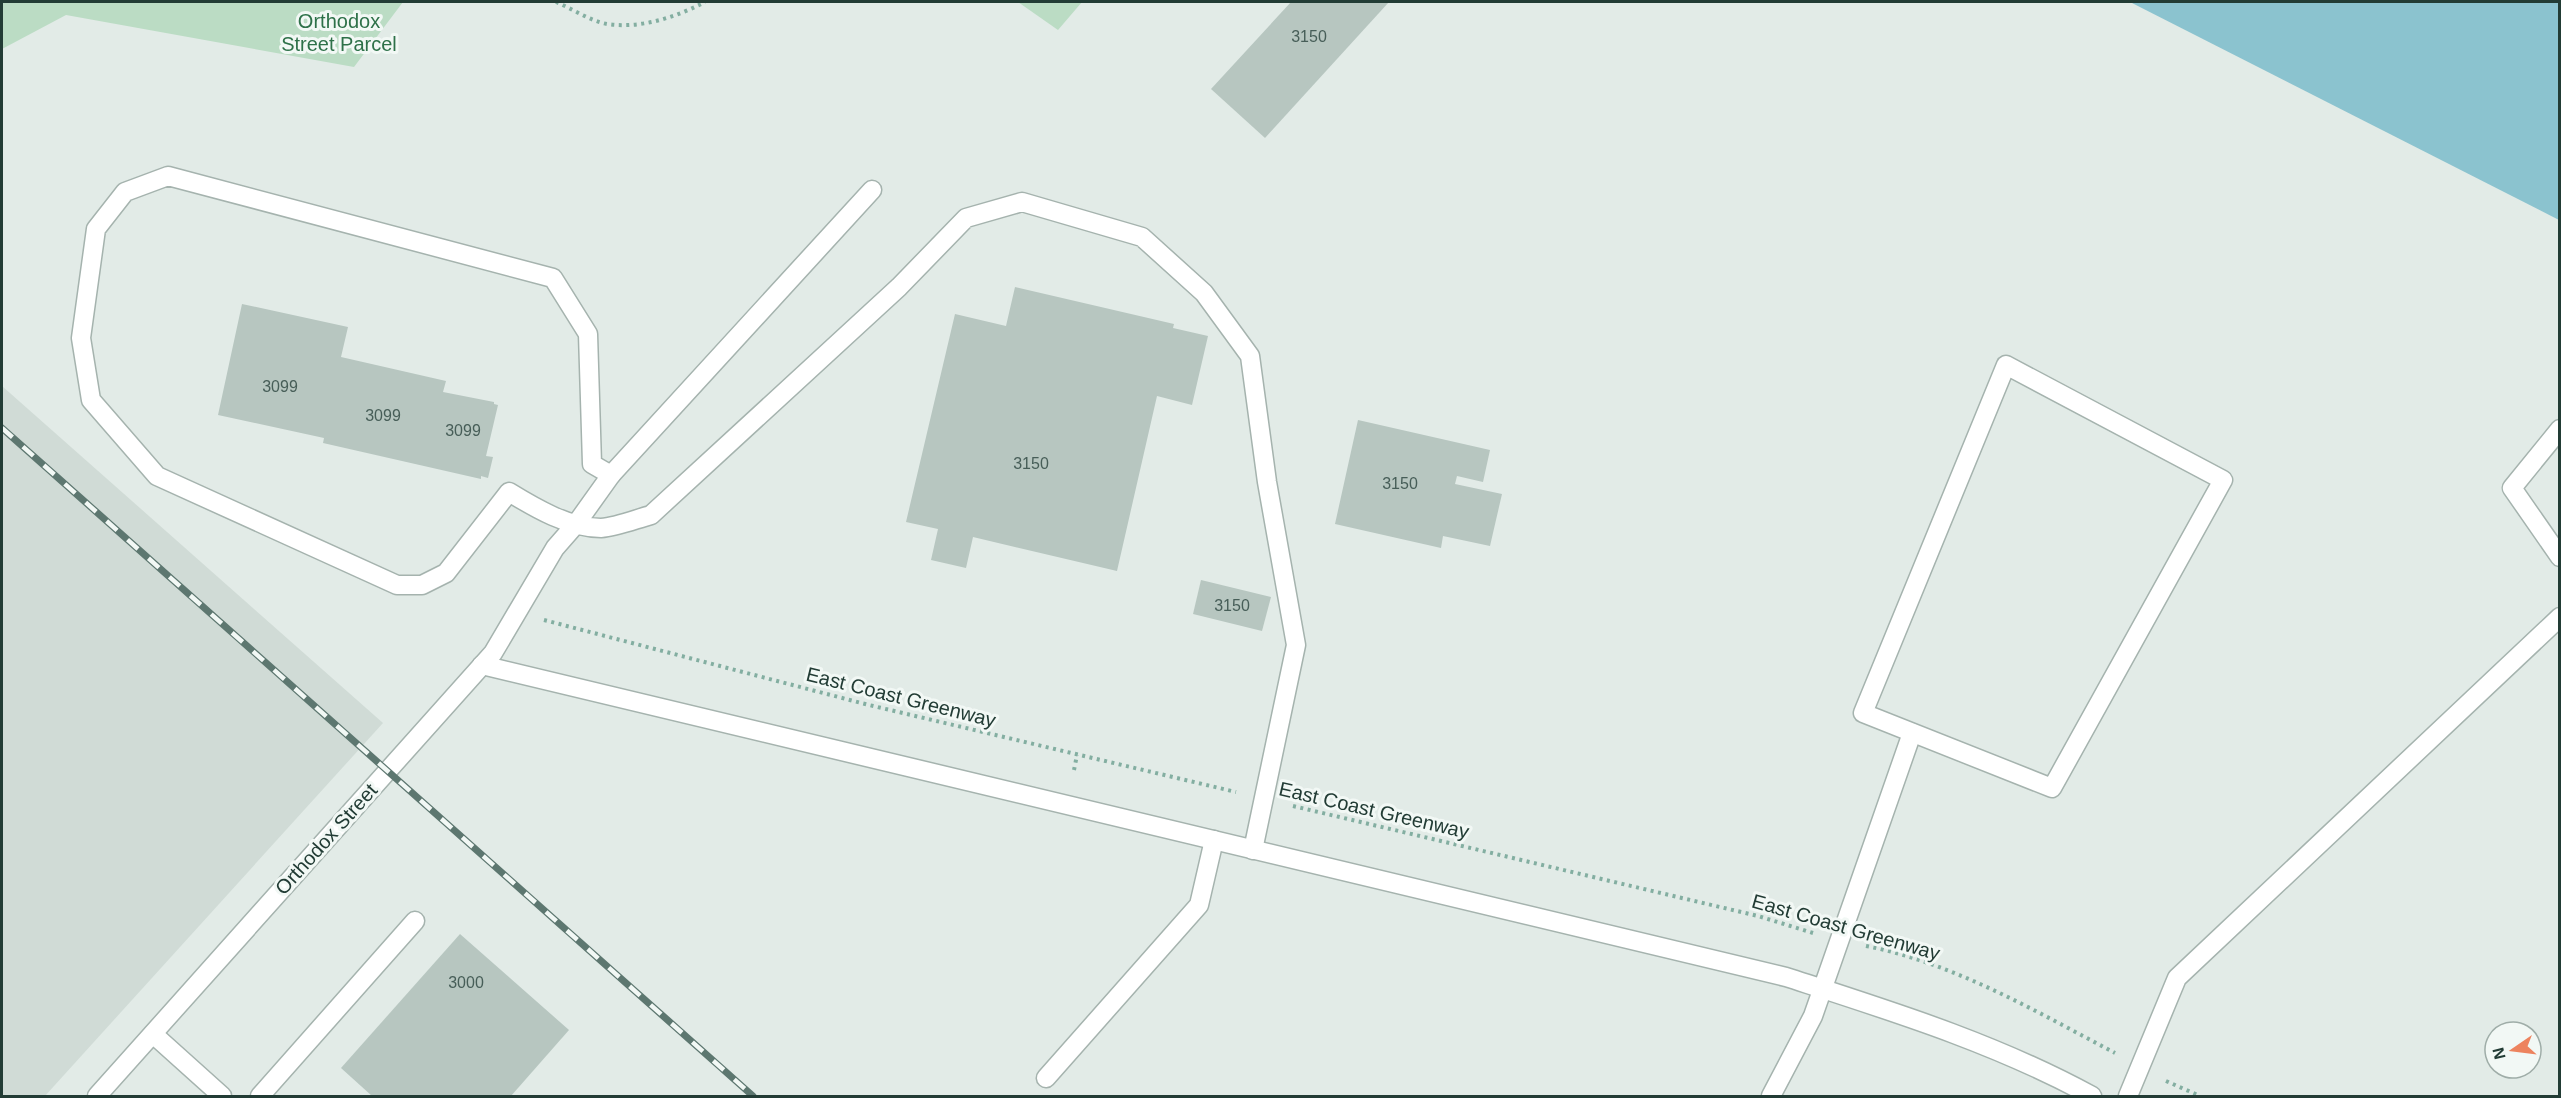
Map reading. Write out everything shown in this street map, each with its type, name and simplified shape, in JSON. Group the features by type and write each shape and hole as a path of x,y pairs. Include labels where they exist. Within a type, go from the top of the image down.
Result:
{"street":[{"path":"611,475 592,464 588,334 553,278 168,176 125,192 96,229 81,338 91,400 157,476 397,585 422,585 446,573 509,492 536,508 576,524 601,528 651,515 899,287 966,218 1022,202 1142,237 1204,293 1250,356 1267,482 1296,645 1253,850"},
{"name":"Orthodox Street","path":"97,1096 493,653 543,572 555,548 576,524 611,475 872,189"},
{"path":"2006,365 2223,480 2052,788 1912,733 1863,713 2006,365"},
{"path":"2559,429 2512,488 2559,557"},
{"path":"2128,1096 2177,978 2559,617"},
{"path":"482,665 1786,977 1934,1024 2051,1074 2092,1096"},
{"path":"1771,1096 1813,1017 1912,733"},
{"path":"1046,1078 1199,905 1214,840"},
{"path":"260,1096 415,921"},
{"path":"153,1034 222,1096"}],"path":[{"path":"556,2 606,24 645,24 683,13 705,2"},
{"name":"East Coast Greenway","path":"518,613 868,705 1758,916 1839,941 1890,951 1958,976 2024,1005 2200,1096"},
{"path":"1074,770 1077,755"}],"shaded area":[{"path":"2,386 383,723 45,1096 2,1096"}],"green space":[{"name":"Orthodox Street Parcel","path":"2,2 403,2 354,67 66,15 2,49"},
{"path":"1018,2 1082,2 1058,30"}],"water":[{"path":"2130,2 2559,2 2559,220"}],"building":[{"path":"1291,2 1389,2 1265,138 1211,89"},
{"path":"1015,287 1174,324 1173,328 1208,336 1192,405 1157,396 1117,571 973,537 966,568 931,560 938,529 906,522 955,314 1006,326"},
{"path":"242,304 348,327 341,357 446,381 443,392 494,402 498,405 486,456 493,457 488,478 481,476 481,479 323,443 324,438 218,415"},
{"path":"1358,420 1490,450 1483,482 1457,476 1455,484 1502,494 1490,546 1443,536 1441,548 1335,524"},
{"path":"1201,580 1271,597 1262,631 1193,614"},
{"path":"460,934 569,1030 511,1096 372,1096 341,1068"}],"railway":[{"path":"2,428 753,1096"}]}
